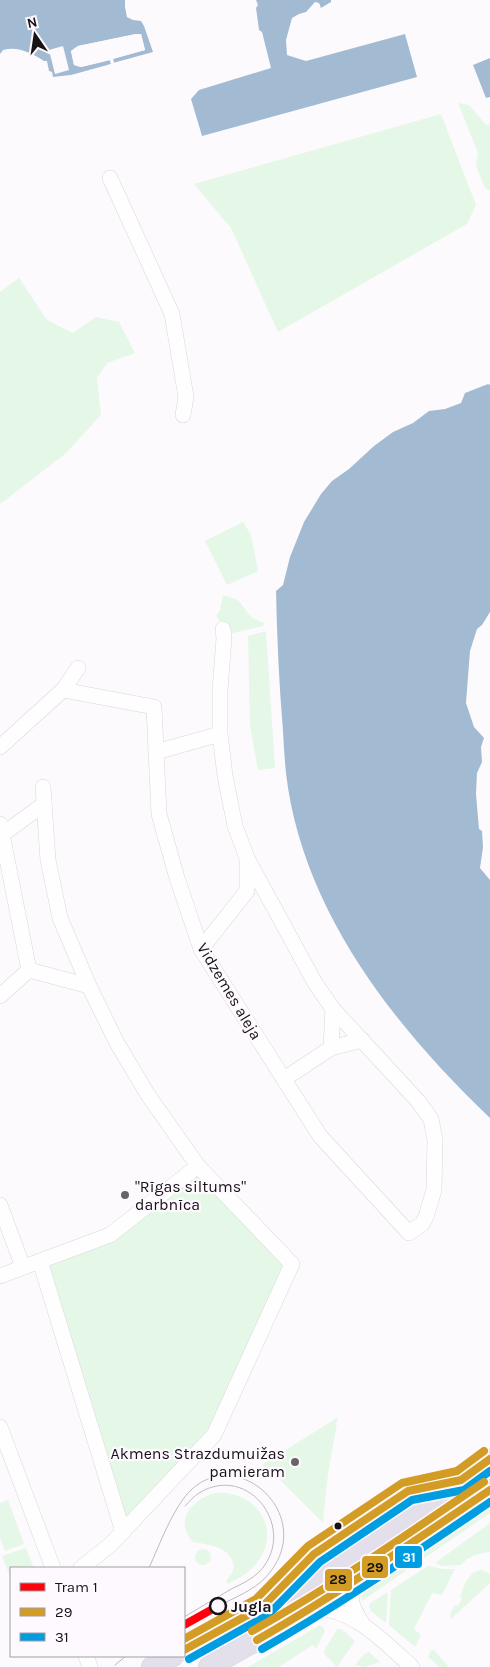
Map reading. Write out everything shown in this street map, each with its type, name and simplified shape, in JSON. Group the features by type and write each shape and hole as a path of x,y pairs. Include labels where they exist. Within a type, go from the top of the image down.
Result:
{"highway":[{"path":"185,1649 334,1564 410,1516 490,1459"},
{"path":"209,1667 310,1610 358,1580 490,1490"},
{"path":"152,1667 171,1657"}],"street":[{"path":"110,178 172,314 186,397 183,415"},
{"path":"223,629 220,734 225,776 235,826 247,858 315,984 333,1009 362,1040 331,1048 284,1079"},
{"path":"0,747 63,690 78,668"},
{"name":"Vidzemes aleja","path":"63,690 154,707 159,814 177,878 201,950 320,1136 409,1233 422,1224 434,1190 432,1119 362,1040"},
{"path":"156,752 220,734"},
{"path":"44,787 48,860 60,918 89,986 117,1044 148,1095 198,1166 292,1264 214,1436 110,1545 82,1567"},
{"path":"29,970 1,829 44,804"},
{"path":"201,950 247,892 247,858"},
{"path":"29,970 89,986"},
{"path":"0,996 29,970"},
{"path":"331,1048 333,1009"},
{"path":"0,1276 110,1235 198,1166"},
{"path":"0,1206 23,1267"},
{"path":"40,1261 123,1532"},
{"path":"0,1427 53,1567"},
{"path":"358,1580 350,1599 351,1606 362,1623 412,1667"},
{"path":"310,1610 324,1608 334,1610 362,1623"}],"green space":[{"path":"458,103 469,105 486,125 490,124 490,191 485,188 476,166 478,153"},
{"path":"441,114 476,205 467,224 278,332 231,228 194,184"},
{"path":"19,278 47,320 73,333 96,317 119,322 135,353 107,363 97,378 101,415 65,454 0,504 0,292"},
{"path":"243,522 251,535 258,571 227,585 205,541"},
{"path":"223,595 238,600 252,618 264,623 263,626 229,634 216,616 220,610"},
{"path":"266,631 275,768 258,770 250,726 248,636"},
{"path":"199,1171 287,1265 211,1432 125,1523 45,1264 114,1238"},
{"path":"338,1417 328,1474 323,1523 278,1478 262,1465"},
{"path":"215,1493 230,1494 243,1498 261,1514 266,1525 267,1537 264,1550 257,1563 248,1572 228,1584 226,1580 233,1571 231,1557 217,1547 193,1542 187,1534 185,1526 185,1518 193,1505 199,1500"},
{"path":"8,1500 24,1544 5,1551 0,1538 0,1503"},
{"path":"490,1506 490,1513 362,1601 361,1597 364,1591"},
{"path":"490,1523 490,1552 467,1559 461,1565 443,1566 435,1563"},
{"path":"26,1548 34,1567 10,1567 10,1576 2,1556"},
{"path":"203,1549 209,1551 211,1557 209,1563 203,1565 197,1563 195,1557 197,1551"},
{"path":"428,1566 455,1569 442,1595 432,1593 414,1629 421,1635 415,1647 389,1625 391,1590"},
{"path":"482,1570 490,1574 490,1583 451,1619 450,1614 455,1605 458,1606 462,1598 460,1596 468,1579 473,1573"},
{"path":"386,1593 388,1594 386,1623 371,1611 369,1606 370,1603"},
{"path":"320,1625 325,1631 316,1649 313,1645 279,1667 248,1667"},
{"path":"337,1629 341,1629 355,1641 337,1667 326,1656 324,1651"},
{"path":"431,1650 434,1650 449,1667 439,1667 428,1657"},
{"path":"369,1652 380,1662 364,1667 355,1665 364,1654"}],"water":[{"path":"0,0 125,0 127,17 141,21 153,52 113,63 112,59 145,50 141,34 78,46 71,51 74,65 81,67 110,60 111,64 71,75 53,77 52,72 49,71 47,61 29,53 9,49 3,50 0,54"},
{"path":"256,0 331,0 331,2 321,8 319,3 315,2 306,12 292,18 286,40 287,55 306,61 405,34 417,77 202,136 191,99 199,90 271,68 262,32 259,30"},
{"path":"490,58 490,97 486,98 473,65"},
{"path":"488,384 490,385 490,612 482,625 477,629 470,651 466,703 474,727 484,738 481,747 482,762 477,773 476,794 479,829 482,831 483,847 480,868 490,880 490,1118 455,1084 391,1009 362,969 337,927 315,882 299,836 287,781 279,678 276,591 283,585 290,557 304,522 321,494 332,481 393,432 413,423 429,411 445,409 461,403 465,393"}],"pier":[{"path":"141,34 145,50 113,59 115,65 109,69 110,60 81,67 74,65 71,51 78,46","holes":["139,36 142,49 81,65 76,63 74,52 79,49"]},
{"path":"63,46 69,70 55,74 49,50"}],"tram line":[{"path":"149,1567 173,1516 192,1489 211,1478 232,1476 251,1482 267,1495 279,1512 284,1533 280,1555 261,1582 218,1606"},
{"path":"185,1506 199,1493 218,1486 236,1486 251,1494 263,1505 271,1521 274,1538 270,1556 256,1575 185,1616"},
{"name":"1","path":"185,1624 218,1606"},
{"path":"115,1665 125,1657"}],"transit line":[{"name":"28","path":"185,1638 256,1599 308,1546 402,1483 457,1471 484,1451"},
{"name":"29","path":"185,1649 262,1607 314,1554 408,1491 461,1480 490,1459"},
{"name":"31","path":"189,1659 268,1615 320,1562 412,1500 464,1490 490,1471"},
{"name":"28","path":"252,1631 341,1578 484,1482"},
{"name":"29","path":"257,1640 346,1586 490,1490"},
{"name":"31","path":"262,1649 349,1596 490,1502"}],"place":[{"name":"\"Rīgas siltums\" darbnīca","path":"125,1195"},
{"name":"Akmens Strazdumuižas pamieram","path":"295,1462"},
{"name":"Jugla","path":"218,1606"}]}
